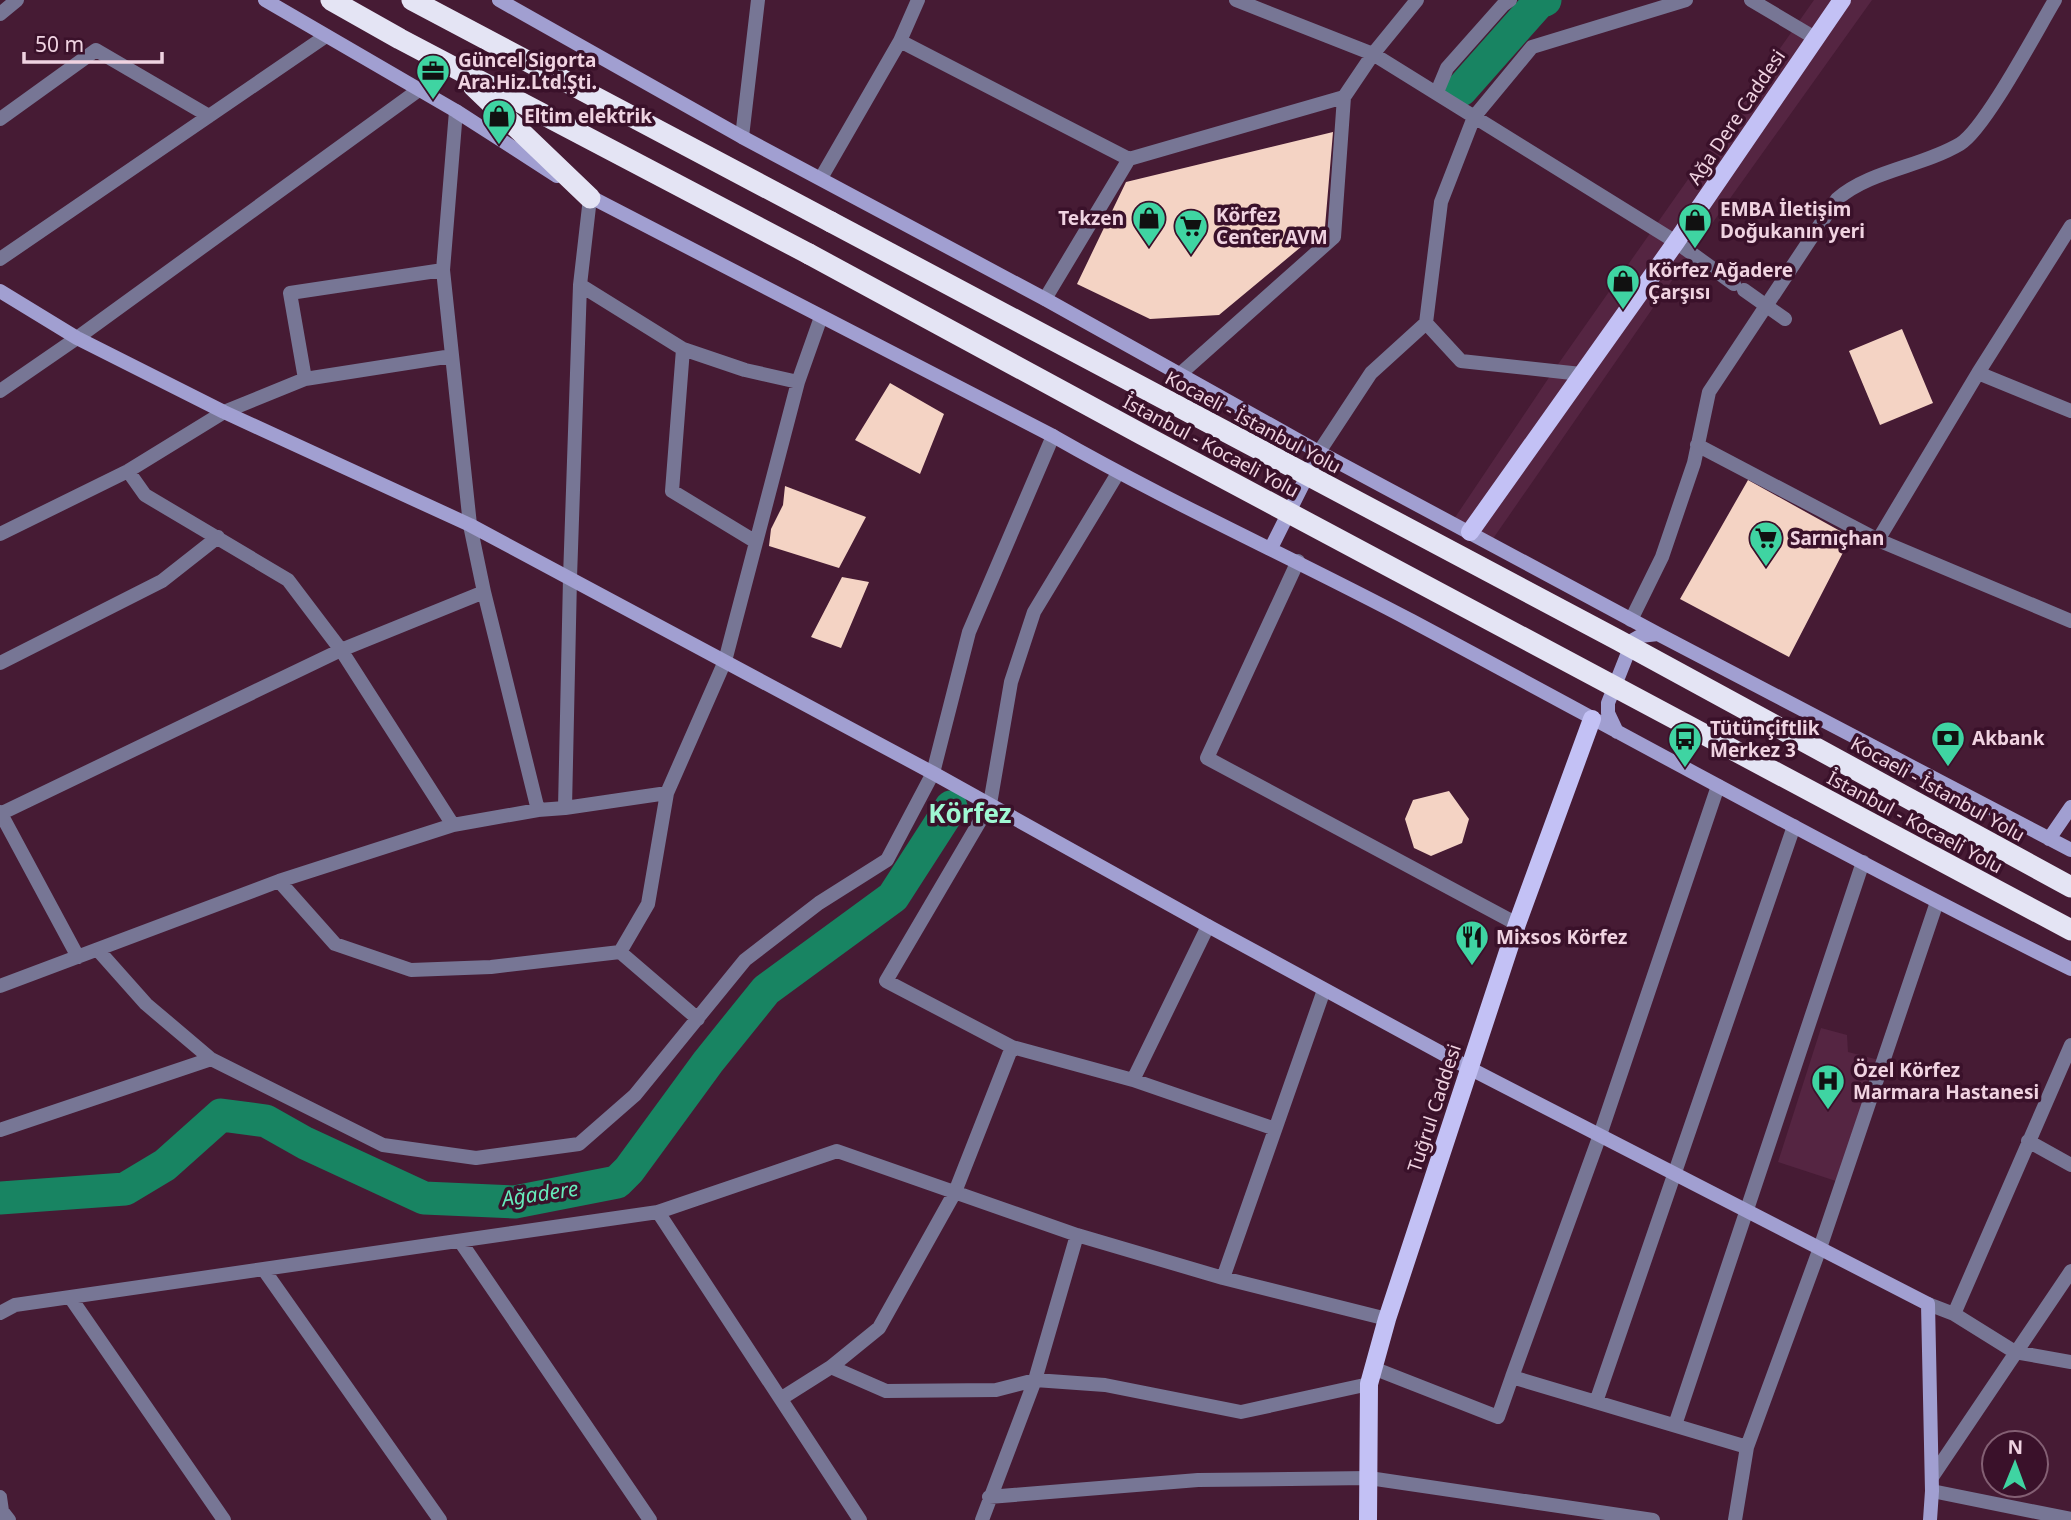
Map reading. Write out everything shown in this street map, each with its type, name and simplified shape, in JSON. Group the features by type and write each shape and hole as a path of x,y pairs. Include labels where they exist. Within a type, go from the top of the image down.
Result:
{"highway":[{"name":"İstanbul - Kocaeli Yolu","path":"331,0 2071,930"},
{"name":"Kocaeli - İstanbul Yolu","path":"412,0 1618,640 2071,887"},
{"path":"454,67 590,198"}],"main road":[{"path":"265,0 420,89 590,198 1053,436 1118,473 1298,561 1937,902 2071,969"},
{"path":"499,0 742,137 1045,299 1319,452 1631,620 2071,850"},
{"name":"Ağa Dere Caddesi","path":"1470,532 1676,242 1842,0"},
{"path":"0,291 77,338 224,412 470,525 933,773 1469,1068 1928,1304 1932,1484 1930,1520"},
{"path":"1271,548 1319,452"},
{"path":"1592,719 1631,620"},
{"path":"1617,732 1608,713 1608,703 1633,640 1640,636 1658,634"},
{"name":"Tuğrul Caddesi","path":"1368,1520 1371,1376 1387,1319 1517,924 1592,719"},
{"path":"2049,839 2071,807"}],"street":[{"path":"742,137 758,0"},
{"path":"821,178 900,41 918,0"},
{"path":"1236,0 1373,54 1676,242 1785,319"},
{"path":"1179,375 1334,237 1344,97 1373,54 1417,0"},
{"path":"1437,92 1447,68 1510,0"},
{"path":"1319,452 1371,373 1426,323 1441,202 1474,117 1532,47 1686,0"},
{"path":"1751,0 1815,38"},
{"path":"1631,620 1662,557 1697,445 1709,392 1837,200 1848,190 1884,174 1935,157 1963,143 1982,121 2055,0"},
{"path":"0,259 326,36"},
{"path":"900,41 1129,159"},
{"path":"0,119 96,50 209,116"},
{"path":"0,391 420,89"},
{"path":"1045,299 1129,159 1344,97"},
{"path":"456,111 443,270 470,525 538,810"},
{"path":"565,808 569,578 580,285 590,198"},
{"path":"1878,540 1978,373 2071,226"},
{"path":"305,379 290,293 443,270"},
{"path":"580,285 683,349 745,370 798,382"},
{"path":"620,952 648,904 667,793 725,661 798,382 821,317"},
{"path":"1426,323 1461,361 1581,374"},
{"path":"683,349 673,492 756,542"},
{"path":"0,534 128,471 224,412 305,379 452,356"},
{"path":"1978,373 2071,411"},
{"path":"98,950 146,1004 211,1059 383,1145 476,1158 579,1144 635,1095 745,960 819,903 887,860 933,773 969,632 1053,436"},
{"path":"1697,445 1878,540 2071,621"},
{"path":"128,471 145,495 288,580 341,650 453,825"},
{"path":"1118,473 1034,612 1011,682 990,804 886,981 1012,1047 1133,1080 1275,1129"},
{"path":"0,663 162,581 218,537"},
{"path":"1298,561 1207,758 1517,924"},
{"path":"78,957 0,813 341,650 484,592"},
{"path":"831,1367 886,1391 996,1390 1035,1380 1104,1385 1241,1412 1371,1376 1498,1417 1600,1135 1718,786"},
{"path":"0,986 279,881 453,825 538,810 667,793"},
{"path":"1596,1402 1794,826"},
{"path":"1675,1425 1863,862"},
{"path":"279,881 335,944 411,970 491,967 620,952 698,1018"},
{"path":"1735,1520 1747,1447 1820,1248 1937,902"},
{"path":"1133,1080 1208,926"},
{"path":"1223,1278 1324,990"},
{"path":"1954,1314 2071,1045"},
{"path":"782,1398 831,1367 878,1328 954,1192 1012,1047"},
{"path":"0,1129 211,1059"},
{"path":"2028,1141 2071,1165"},
{"path":"0,1313 15,1305 657,1212 837,1151 1077,1235 1223,1278 1387,1319"},
{"path":"657,1212 860,1520"},
{"path":"982,1520 1035,1380 1077,1235"},
{"path":"460,1241 650,1520"},
{"path":"264,1270 440,1520"},
{"path":"2071,1270 2015,1352 1932,1484 2071,1519"},
{"path":"70,1297 224,1520"},
{"path":"1928,1304 1954,1314 2015,1352 2071,1362"},
{"path":"1512,1377 1747,1447"},
{"path":"989,1497 1198,1480 1369,1478 1653,1520"}],"shaded area":[{"name":"Körfez Ağadere Çarşısı","path":"1814,0 1872,0 1691,253 1490,543 1452,522 1554,370"},
{"name":"Özel Körfez Marmara Hastanesi","path":"1821,1028 1847,1035 1848,1052 1879,1060 1839,1182 1778,1162"}],"building":[{"name":"Körfez Center AVM","path":"1333,132 1325,227 1219,315 1150,319 1077,284 1126,182"},
{"path":"1902,329 1933,403 1880,425 1849,351"},
{"path":"890,383 944,414 920,474 855,440"},
{"name":"Sarnıçhan","path":"1748,480 1851,537 1789,657 1680,599"},
{"path":"785,486 866,517 839,568 769,546 771,529 783,505"},
{"path":"842,577 869,582 841,648 811,637"},
{"path":"1449,791 1469,819 1462,843 1431,856 1414,848 1405,819 1413,800"}],"waterway":[{"name":"Ağadere","path":"1461,90 1539,2 1545,0"},
{"name":"Ağadere","path":"0,1198 125,1189 165,1165 221,1115 266,1121 305,1143 424,1198 515,1202 617,1182 629,1170 708,1062 766,990 893,897 951,807"}],"place":[{"name":"Güncel Sigorta Ara.Hiz.Ltd.Şti.","path":"433,101"},
{"name":"Eltim elektrik","path":"499,146"},
{"name":"Tekzen","path":"1149,248"},
{"name":"EMBA İletişim Doğukanın yeri","path":"1695,250"},
{"name":"Körfez Center AVM","path":"1191,256"},
{"name":"Körfez Ağadere Çarşısı","path":"1623,311"},
{"name":"Sarnıçhan","path":"1766,568"},
{"name":"Akbank","path":"1948,768"},
{"name":"Tütünçiftlik Merkez 3","path":"1685,769"},
{"name":"Mixsos Körfez","path":"1472,967"},
{"name":"Özel Körfez Marmara Hastanesi","path":"1828,1111"}],"district":[{"name":"Körfez","path":"970,814"}]}
